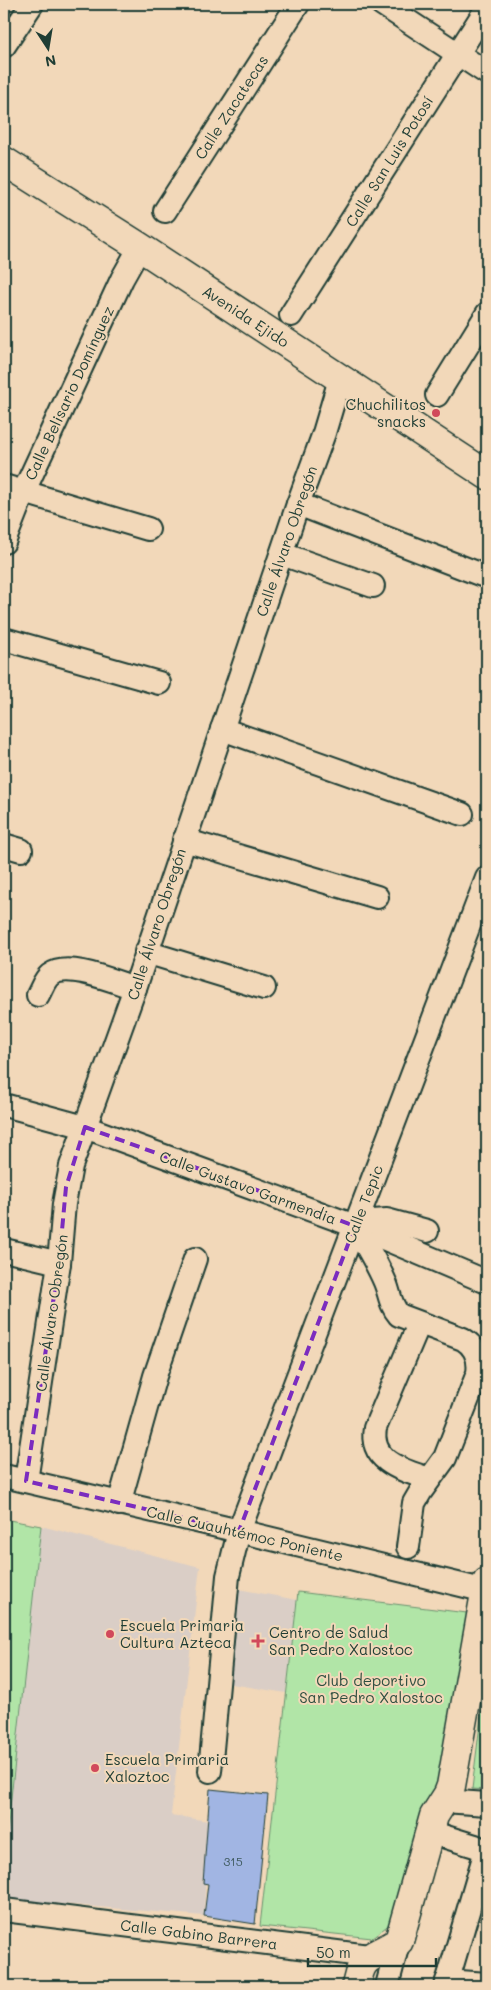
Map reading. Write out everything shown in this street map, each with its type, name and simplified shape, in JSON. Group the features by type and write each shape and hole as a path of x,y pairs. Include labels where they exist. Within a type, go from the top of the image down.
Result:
{"main road":[{"name":"Avenida Ejido","path":"4,161 140,247 487,475"},
{"path":"356,1986 363,1963 388,1952 434,1816 451,1786 487,1587"}],"street":[{"path":"4,46 32,4"},
{"name":"Calle Zacatecas","path":"165,211 298,4"},
{"path":"382,4 487,73"},
{"name":"Calle San Luis Potosí","path":"291,315 487,8"},
{"name":"Calle Belisario Domínguez","path":"4,542 14,488 140,247"},
{"path":"437,395 487,314"},
{"name":"Calle Álvaro Obregón","path":"26,1481 59,1263 66,1186 71,1166 135,988 298,504 324,433 340,379"},
{"path":"14,488 148,529"},
{"path":"298,504 482,575"},
{"path":"282,554 373,586"},
{"path":"4,639 159,683"},
{"path":"222,729 462,814"},
{"path":"184,840 377,897"},
{"name":"Calle Tepic","path":"210,1771 228,1576 239,1531 487,878"},
{"path":"146,952 264,988"},
{"path":"38,995 51,974 66,970 80,971 135,988"},
{"name":"Calle Gustavo Garmendia","path":"4,1105 86,1127 355,1226 487,1282"},
{"path":"408,1547 414,1503 445,1458 478,1373 479,1364 471,1344 463,1339 398,1315 393,1309 386,1283 355,1226 373,1221 387,1220 427,1231"},
{"path":"4,1250 59,1263"},
{"path":"119,1504 155,1376 195,1260"},
{"path":"419,1324 375,1428 374,1437 376,1446 389,1463 397,1468 429,1479"},
{"name":"Calle Cuauhtémoc Poniente","path":"4,1476 119,1504 487,1587"},
{"path":"444,1800 487,1804"},
{"path":"430,1832 475,1846 483,1852 480,1897 446,1984 487,1984"},
{"name":"Calle Gabino Barrera","path":"4,1910 388,1952"},
{"path":"387,1986 388,1952"}],"highlighted area":[{"path":"85,1127 355,1226 239,1531 26,1481 59,1263 66,1187"}],"shaded area":[{"path":"41,1526 200,1567 171,1815 208,1821 204,1916 4,1899 4,1861"},
{"name":"Centro de Salud San Pedro Xalostoc","path":"228,1587 297,1600 286,1693 219,1682"}],"green space":[{"path":"4,1519 41,1526 4,1861"},
{"name":"Club deportivo San Pedro Xalostoc","path":"298,1592 467,1613 441,1784 431,1795 405,1912 372,1938 260,1926"},
{"path":"487,1667 487,1790 472,1789"}],"building":[{"path":"210,1789 268,1795 255,1924 204,1916 208,1884 203,1883"}],"place":[{"name":"Chuchilitos snacks","path":"436,413"},
{"name":"Escuela Primaria Cultura Azteca","path":"110,1634"},
{"name":"Centro de Salud San Pedro Xalostoc","path":"258,1641"},
{"name":"Escuela Primaria Xaloztoc","path":"95,1768"}]}
